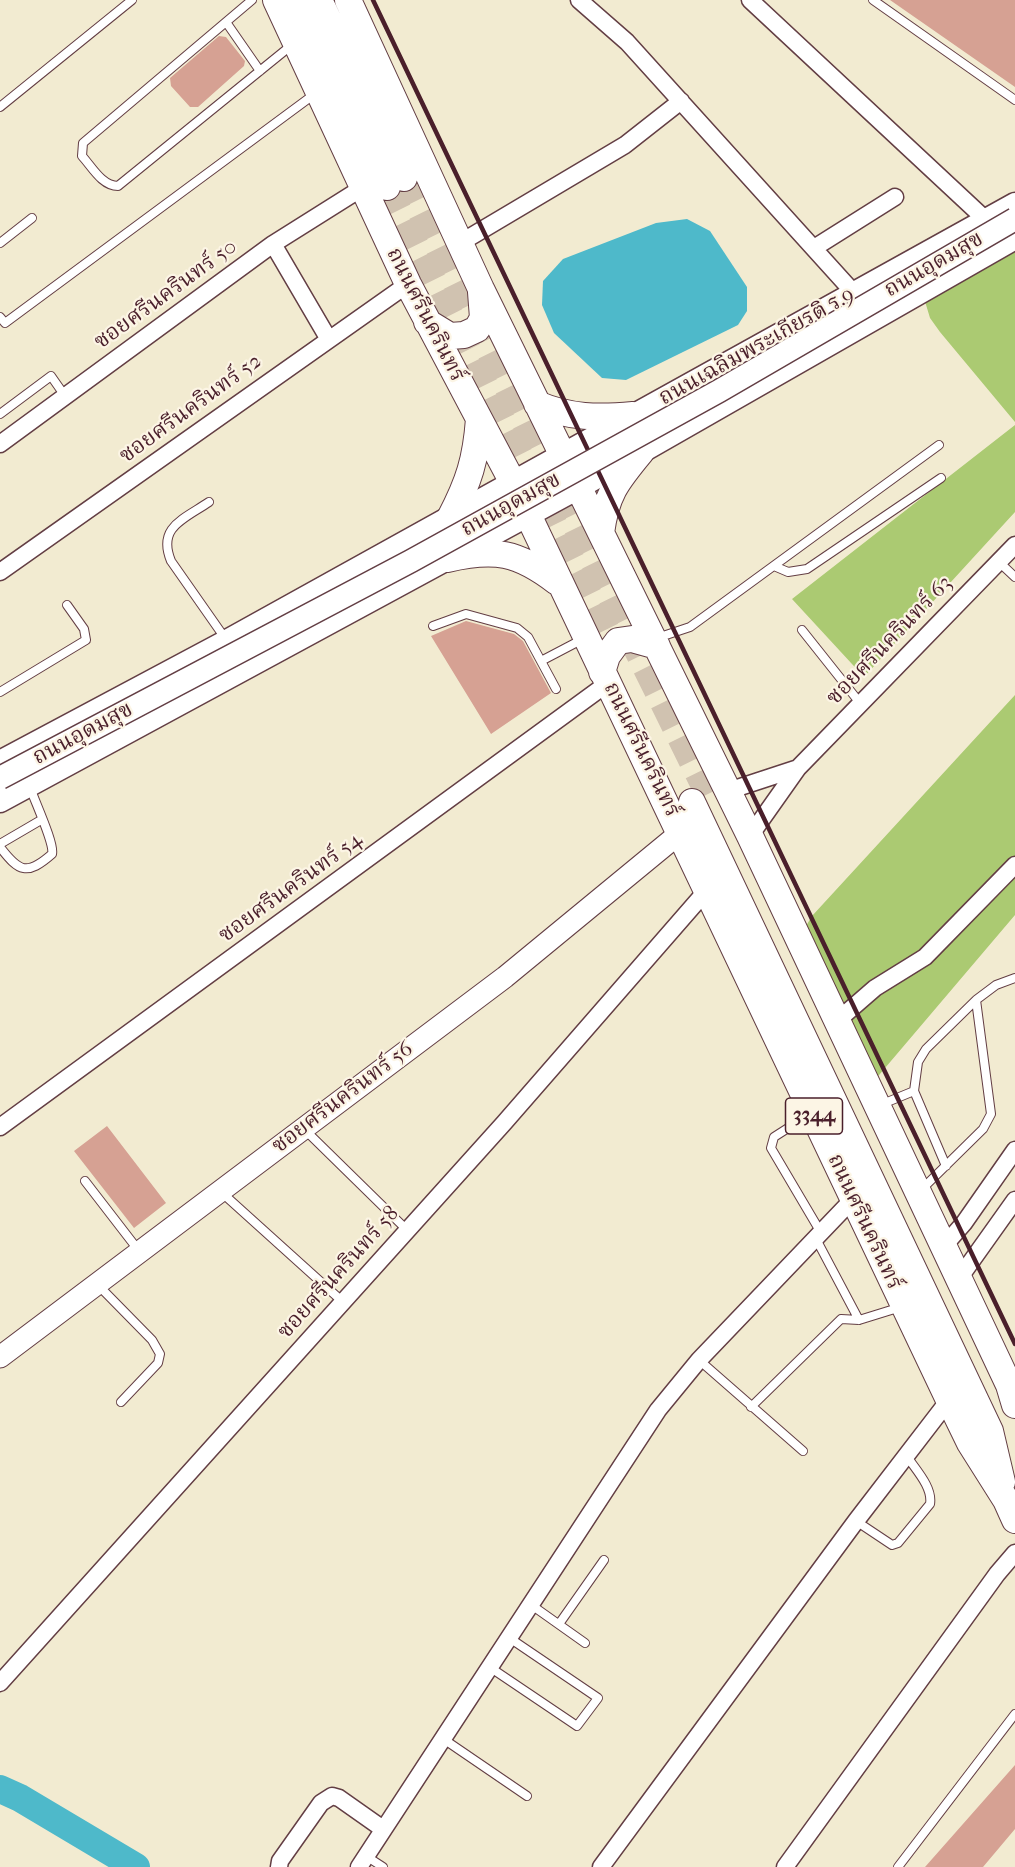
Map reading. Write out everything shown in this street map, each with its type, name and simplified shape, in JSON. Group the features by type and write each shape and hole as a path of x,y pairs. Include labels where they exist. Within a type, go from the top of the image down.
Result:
{"main road":[{"name":"ถนนศรีนครินทร์","path":"276,0 408,284 513,483 681,832 949,1400 970,1443 1011,1510"},
{"path":"299,0 396,183 320,0"},
{"name":"ถนนศรีนครินทร์","path":"348,0 481,289 674,681 709,796 990,1431 1011,1510"},
{"name":"ถนนเฉลิมพระเกียรติ ร.9","path":"561,455 1015,204"},
{"name":"ถนนอุดมสุข","path":"0,778 442,544 719,391 1015,219"},
{"name":"ถนนเฉลิมพระเกียรติ ร.9","path":"578,488 1015,238"},
{"path":"427,322 450,336 464,335 477,329 483,318 481,289"},
{"path":"690,384 679,396 677,411 690,418 707,414"},
{"path":"537,404 552,410 598,418 633,415"},
{"path":"450,518 468,482 476,456 479,418"},
{"path":"602,533 605,506 614,484 641,452"},
{"name":"ถนนอุดมสุข","path":"0,762 227,641 561,455"},
{"name":"ถนนอุดมสุข","path":"0,801 30,787 578,488"},
{"path":"447,560 470,554 510,554 536,566 560,584"},
{"path":"308,596 327,598 332,604 332,614 324,627"},
{"path":"605,678 611,648 618,641 633,639 655,643"},
{"name":"ถนนศรีนครินทร์","path":"709,796 750,836 1009,1385 1015,1405"},
{"name":"ถนนศรีนครินทร์","path":"709,796 992,1397 1015,1424"}],"street":[{"path":"579,0 627,42 854,293"},
{"path":"750,0 986,220"},
{"path":"460,243 625,145 681,101"},
{"name":"ซอยศรีนครินทร์ 50","path":"0,444 273,244 362,188"},
{"path":"814,248 895,197"},
{"path":"273,244 328,338"},
{"name":"ซอยศรีนครินทร์ 52","path":"0,572 328,338 408,284"},
{"name":"ซอยศรีนครินทร์ 63","path":"750,836 798,768 1015,545"},
{"name":"ซอยศรีนครินทร์ 54","path":"1,1124 605,678"},
{"name":"ซอยศรีนครินทร์ 63","path":"709,796 798,768"},
{"name":"ซอยศรีนครินทร์ 56","path":"0,1357 505,977 681,832"},
{"path":"837,1021 875,988 925,957 1015,866"},
{"name":"ซอยศรีนครินทร์ 58","path":"0,1683 343,1302 707,890"},
{"path":"943,1247 964,1224 1015,1150"},
{"path":"363,1862 529,1603 652,1419 699,1360 854,1198"},
{"path":"958,1280 1015,1200"},
{"path":"601,1867 856,1521 949,1400"},
{"path":"785,1867 997,1574 1015,1553"},
{"path":"279,1867 280,1861 321,1803 332,1796 339,1798 383,1829"}],"lane":[{"path":"0,107 132,0"},
{"path":"252,0 83,143 82,156 104,181 110,186 118,186 295,42"},
{"path":"873,0 1015,100"},
{"path":"226,22 260,71"},
{"path":"0,317 5,323 319,91"},
{"path":"0,243 32,218"},
{"path":"0,414 51,376 65,396"},
{"path":"655,643 690,627 939,445"},
{"path":"774,566 788,572 807,569 941,478"},
{"path":"209,502 172,527 166,537 165,546 171,561 227,641"},
{"path":"999,562 1015,577"},
{"path":"0,692 86,640 84,629 67,605"},
{"path":"433,626 466,614 479,615 517,628 528,638 556,689"},
{"path":"802,630 860,704"},
{"path":"541,661 586,637"},
{"path":"30,787 54,849 44,861 27,870 14,866 0,846 41,820"},
{"path":"946,1166 914,1091 918,1062 926,1049 976,1000 996,985 1015,978"},
{"path":"918,1193 983,1129 991,1114 976,1000"},
{"path":"877,1107 914,1091"},
{"path":"813,1112 774,1137 771,1148 818,1234 860,1320"},
{"path":"303,1128 407,1230"},
{"path":"85,1181 140,1252"},
{"path":"220,1191 343,1302"},
{"path":"97,1284 152,1340 160,1354 158,1363 121,1402"},
{"path":"751,1407 841,1319 860,1320 904,1306"},
{"path":"699,1360 803,1451"},
{"path":"856,1521 892,1545 898,1543 930,1504 932,1498 906,1455"},
{"path":"559,1624 604,1560"},
{"path":"529,1603 585,1643"},
{"path":"488,1666 577,1725 598,1698 508,1637"},
{"path":"898,1867 1015,1713"},
{"path":"442,1738 527,1796"},
{"path":"363,1862 383,1867"}],"green space":[{"path":"1015,248 1015,422 940,332 930,318 924,298"},
{"path":"1015,425 1015,512 864,677 792,599"},
{"path":"1015,695 1015,915 874,1081 806,926 812,916"}],"water":[{"path":"687,219 710,231 747,287 747,311 738,325 626,380 602,378 554,333 542,305 543,281 563,259 656,223"}],"building":[{"path":"890,0 1015,0 1015,87"},
{"path":"219,36 226,37 245,61 244,66 198,107 190,107 171,86 170,78"},
{"path":"466,621 514,634 523,641 551,693 491,734 431,636"},
{"path":"107,1126 166,1203 134,1228 74,1151"},
{"path":"1015,1765 1015,1829 983,1867 925,1867"}],"waterway":[{"path":"0,1789 20,1798 136,1867"}],"tunnel":[{"path":"404,178 708,794"},
{"path":"387,187 620,657"}],"railway":[{"path":"373,0 1015,1344"}]}
